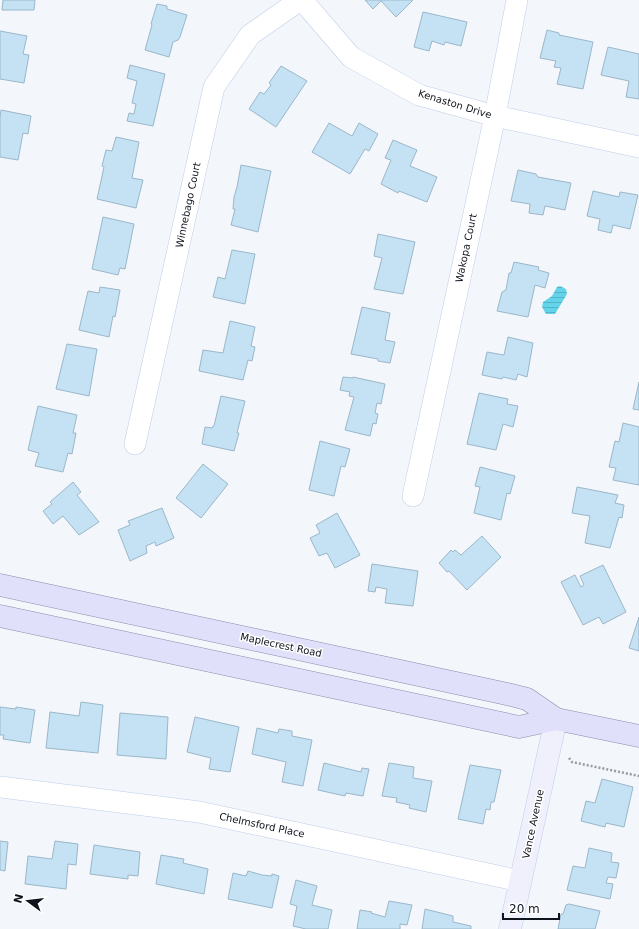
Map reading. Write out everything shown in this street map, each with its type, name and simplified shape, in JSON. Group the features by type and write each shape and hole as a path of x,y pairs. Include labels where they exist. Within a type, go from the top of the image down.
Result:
{"main road":[{"name":"Maplecrest Road","path":"0,585 507,694 527,699 556,719 639,736"},
{"name":"Maplecrest Road","path":"0,616 519,727 556,719"}],"street":[{"name":"Kenaston Drive","path":"301,0 351,57 419,95 495,116 639,147"},
{"name":"Winnebago Court","path":"135,444 214,87 250,35 301,0"},
{"name":"Wakopa Court","path":"413,496 495,116 517,0"},
{"name":"Vance Avenue","path":"510,929 556,719"},
{"name":"Chelmsford Place","path":"0,787 199,812 520,880"}],"path":[{"path":"572,762 639,776"}],"water":[{"path":"560,286 566,289 567,294 555,314 546,314 542,307 543,302 552,296 557,287"}],"building":[{"path":"3,0 35,0 34,10 2,10"},
{"path":"365,0 413,0 396,17 381,1 373,9"},
{"path":"157,4 167,6 167,9 187,15 180,37 178,40 173,42 169,57 145,50"},
{"path":"423,12 467,22 461,46 445,42 444,45 432,41 429,51 414,47"},
{"path":"547,30 559,33 559,35 593,42 583,89 557,84 561,68 554,67 556,61 540,58"},
{"path":"0,31 27,36 23,54 29,55 24,83 0,79"},
{"path":"608,47 639,54 639,99 626,97 629,81 601,75"},
{"path":"130,65 165,74 153,126 127,121 129,113 134,114 136,104 132,103 137,81 127,78"},
{"path":"281,66 307,81 276,127 249,109 260,92 264,94 271,85 269,83"},
{"path":"1,110 31,116 28,134 23,133 18,160 0,157"},
{"path":"329,123 352,136 359,123 378,134 369,151 365,149 350,174 312,152"},
{"path":"116,137 139,142 132,178 143,180 136,208 97,199 106,150 112,151"},
{"path":"393,140 417,150 410,166 437,177 427,202 399,191 398,193 381,184 391,160 385,158"},
{"path":"241,165 271,171 258,232 231,225 235,209 233,209 234,197"},
{"path":"518,170 536,174 538,177 571,183 565,210 545,206 543,215 529,213 530,204 511,201"},
{"path":"593,191 619,197 620,192 638,195 630,229 613,225 611,233 598,230 600,219 587,216"},
{"path":"103,217 134,224 125,269 120,268 118,275 92,269"},
{"path":"378,234 415,242 403,294 374,289 382,258 374,256"},
{"path":"232,250 255,254 245,304 213,297 218,277 225,279"},
{"path":"514,262 539,267 538,270 549,273 545,288 535,285 528,317 497,311 502,292 506,290 509,273 511,273"},
{"path":"100,287 120,290 115,317 113,316 109,337 79,330 88,291 99,293"},
{"path":"362,307 390,313 385,340 395,342 390,363 351,354"},
{"path":"230,321 255,327 251,346 255,347 252,361 248,360 243,380 199,371 203,350 223,353"},
{"path":"508,337 533,343 527,377 518,374 516,380 482,375 487,352 504,355"},
{"path":"67,344 97,349 89,396 56,389"},
{"path":"343,377 353,377 385,384 381,404 377,403 375,413 378,414 376,424 373,423 370,436 345,430 354,397 349,396 350,392 340,390"},
{"path":"639,382 639,410 633,409"},
{"path":"479,393 508,399 507,404 518,406 513,427 503,424 496,450 467,444"},
{"path":"221,396 245,401 234,451 202,444 205,427 212,428 214,426"},
{"path":"38,406 77,415 73,433 76,433 72,454 68,453 63,472 35,466 39,453 28,450"},
{"path":"623,423 639,427 639,485 613,480 616,468 609,467 615,441 619,442"},
{"path":"320,441 350,449 345,467 341,466 334,496 309,490"},
{"path":"203,464 228,484 201,518 176,498"},
{"path":"480,467 515,476 510,494 507,493 501,520 474,513 480,487 475,486"},
{"path":"73,482 81,492 77,495 99,522 79,535 63,516 53,524 43,511 52,504 50,502"},
{"path":"577,487 618,495 615,503 624,505 622,518 619,517 610,548 585,543 590,516 572,513"},
{"path":"162,508 174,538 156,546 155,542 146,546 147,553 130,561 118,530 130,525 128,521"},
{"path":"337,513 360,555 335,568 327,553 319,556 310,538 320,533 316,525"},
{"path":"482,536 501,557 467,590 439,563 451,550 453,552 455,550 461,555"},
{"path":"372,564 418,571 413,606 385,603 387,589 376,587 375,592 368,591"},
{"path":"603,565 626,612 603,624 599,617 583,625 561,582 575,575 581,587 584,585 580,576"},
{"path":"639,617 639,651 629,648"},
{"path":"81,702 103,705 98,753 46,748 50,712 79,716"},
{"path":"0,707 16,709 16,707 35,710 30,743 3,739 4,735 0,735"},
{"path":"120,713 168,717 166,759 117,755"},
{"path":"195,717 239,727 230,772 209,769 211,758 187,752"},
{"path":"257,728 278,733 279,729 292,731 292,736 312,740 303,786 282,782 286,762 252,754"},
{"path":"324,763 361,772 362,768 369,769 363,796 346,793 345,796 318,790"},
{"path":"389,763 414,767 413,778 432,781 426,812 409,808 410,805 396,802 397,798 382,796"},
{"path":"470,765 501,770 494,802 491,802 490,810 486,809 483,824 458,819"},
{"path":"602,779 633,787 624,827 606,823 605,827 581,821 586,801 595,803"},
{"path":"0,841 8,842 5,871 0,870"},
{"path":"55,841 78,844 76,865 68,864 66,889 25,884 28,856 52,859"},
{"path":"94,845 140,852 138,876 128,875 128,879 90,874"},
{"path":"589,848 612,853 611,862 619,863 616,878 608,877 606,883 613,884 610,899 567,890 573,866 585,868"},
{"path":"161,855 184,859 183,863 208,869 204,894 156,884"},
{"path":"248,871 262,875 272,876 272,874 279,876 272,908 228,899 233,873 246,876"},
{"path":"296,880 317,886 312,905 332,910 328,929 306,929 293,926 297,906 290,904"},
{"path":"389,901 412,905 407,925 400,924 400,929 357,929 360,910 372,912 371,913 385,917"},
{"path":"569,904 600,911 595,929 558,929 561,914 563,914 566,905"},
{"path":"425,909 453,916 453,922 471,926 471,929 422,929"}]}
